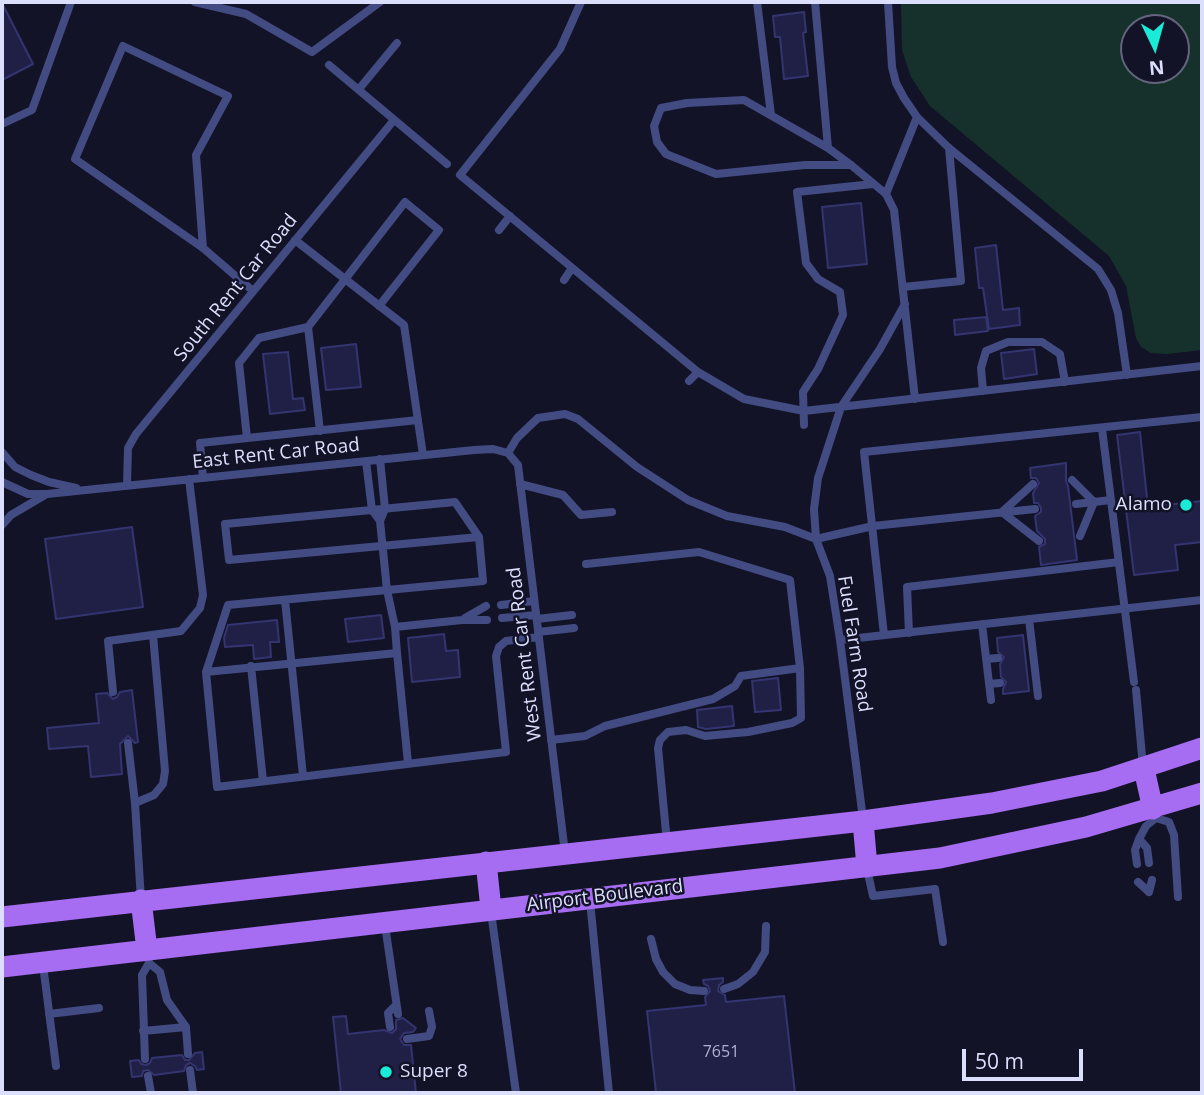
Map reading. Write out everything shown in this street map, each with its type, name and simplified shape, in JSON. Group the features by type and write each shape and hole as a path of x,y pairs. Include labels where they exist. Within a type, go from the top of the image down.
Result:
{"main road":[{"path":"2,917 863,821 992,803 1144,769 1202,748"},
{"path":"1144,769 1155,813"},
{"name":"Airport Boulevard","path":"2,967 148,956 385,922 940,858 1155,813 1202,793"},
{"path":"863,821 867,867"},
{"path":"486,862 491,909"},
{"path":"141,900 148,956"}],"lane":[{"path":"2,124 32,110 71,2"},
{"path":"195,2 246,14 312,52 380,2"},
{"path":"581,2 560,49 460,175 698,372 744,399 804,411 1202,366"},
{"path":"757,2 771,115"},
{"path":"815,2 828,148"},
{"path":"888,2 895,83 917,117 949,148 1098,269 1111,290 1118,313 1127,375"},
{"path":"359,89 397,43"},
{"path":"203,248 196,155 228,96 123,47 75,159 203,248 253,291"},
{"path":"329,65 447,164"},
{"path":"851,166 805,165 716,174 666,154 657,142 654,126 662,107 744,100 828,148 851,166 873,184 886,194 894,210 915,399"},
{"path":"886,194 917,117"},
{"name":"South Rent Car Road","path":"127,485 128,448 136,434 394,120"},
{"path":"903,287 961,281 949,148"},
{"path":"804,425 803,392 818,369 843,315 840,292 817,279 806,263 797,192 873,184"},
{"path":"247,438 239,363 260,338 308,327 405,202 439,230 379,306"},
{"path":"499,230 510,216"},
{"path":"295,240 404,326 423,455"},
{"path":"564,280 572,268"},
{"name":"Fuel Farm Road","path":"863,821 830,576 816,540 814,509 818,478 841,407 880,349 905,304"},
{"path":"308,327 320,431"},
{"path":"983,391 981,368 986,351 1008,342 1042,342 1060,354 1065,382"},
{"path":"689,381 698,372"},
{"path":"508,453 517,438 538,418 565,414 578,419 637,467 688,500 727,516 785,527 816,540 873,526 1035,509"},
{"path":"884,635 864,452 1202,418"},
{"path":"204,478 200,443 418,420"},
{"path":"1102,429 1144,769"},
{"name":"East Rent Car Road","path":"47,494 423,455 493,449 508,453"},
{"path":"2,452 15,467 30,475 49,482 86,489"},
{"name":"West Rent Car Road","path":"508,453 518,465 565,853"},
{"path":"380,459 385,509 380,521"},
{"path":"366,461 372,510 380,521 387,590 395,626 408,764"},
{"path":"113,692 108,641 181,631 200,608 202,595 189,479"},
{"path":"1072,480 1094,502"},
{"path":"2,482 28,494 47,494"},
{"path":"520,484 563,495 581,515 612,512"},
{"path":"1002,512 1033,484"},
{"path":"2,525 11,514 47,494"},
{"path":"1076,504 1111,500"},
{"path":"479,537 229,560 225,524 455,502 479,537 483,581 228,605 206,672 217,787 506,752 496,656 499,647 506,640 574,628"},
{"path":"1080,536 1094,502"},
{"path":"1002,512 1039,541"},
{"path":"586,564 699,552 790,580 800,668 801,718 792,723 748,732 705,736 686,730 668,732 660,740 658,748 667,843"},
{"path":"909,633 907,587 1119,562"},
{"path":"285,600 303,776"},
{"path":"840,640 1202,600"},
{"path":"501,605 534,601"},
{"path":"462,620 486,606"},
{"path":"502,618 572,615"},
{"path":"1029,619 1033,680 1038,696"},
{"path":"395,626 487,620"},
{"path":"982,624 991,700"},
{"path":"135,803 154,794 163,784 153,635"},
{"path":"206,672 397,653"},
{"path":"986,659 998,657"},
{"path":"251,666 263,781"},
{"path":"551,740 585,736 605,726 713,699 735,686 741,676 800,668"},
{"path":"989,684 1000,683"},
{"path":"128,743 141,900"},
{"path":"1137,864 1135,850 1155,813 1169,822 1174,835 1178,897"},
{"path":"1139,839 1147,848 1149,863"},
{"path":"867,867 873,896 935,889 943,943"},
{"path":"1138,882 1149,892 1152,880"},
{"path":"590,897 609,1093"},
{"path":"491,909 516,1093"},
{"path":"385,922 397,1009 388,1013 390,1027"},
{"path":"724,989 738,984 753,972 765,952 766,926"},
{"path":"651,939 656,959 663,972 675,984 690,990 705,991"},
{"path":"148,956 160,972 167,1000 186,1027 188,1054"},
{"path":"145,1059 142,975 148,956"},
{"path":"43,962 56,1066"},
{"path":"49,1014 99,1008"},
{"path":"408,1039 429,1036 432,1027 429,1011"},
{"path":"143,1031 186,1027"},
{"path":"190,1070 193,1093"},
{"path":"148,1076 151,1093"}],"green space":[{"path":"901,2 1202,2 1202,350 1167,354 1151,353 1141,347 1136,338 1126,286 1109,256 930,106 911,77 902,50"}],"building":[{"path":"2,3 33,64 2,80"},
{"path":"804,12 806,32 803,33 808,76 784,79 780,37 775,37 773,16"},
{"path":"861,203 867,264 828,268 822,207"},
{"path":"996,245 1003,310 1019,308 1020,325 989,329 983,288 979,288 975,248"},
{"path":"986,317 988,331 955,335 954,320"},
{"path":"356,344 361,387 326,390 321,348"},
{"path":"1034,349 1037,374 1004,379 1001,353"},
{"path":"288,352 293,399 303,398 305,410 270,414 263,354"},
{"name":"Alamo","path":"1140,432 1148,507 1202,501 1202,542 1175,545 1178,570 1134,575 1117,435"},
{"path":"1066,463 1077,560 1041,565 1039,547 1045,544 1045,539 1037,531 1035,516 1041,512 1041,508 1038,503 1034,503 1033,493 1039,483 1036,478 1031,478 1030,468"},
{"path":"132,527 143,607 56,619 45,539"},
{"path":"381,615 384,638 348,642 345,619"},
{"path":"277,620 279,642 270,642 271,657 254,659 253,645 225,647 224,638 228,625"},
{"path":"444,634 446,651 458,650 460,677 412,682 408,638"},
{"path":"1023,635 1029,691 1003,694 1006,682 1001,677 1000,664 1004,657 998,652 997,638"},
{"path":"778,678 781,710 755,712 752,681"},
{"path":"132,690 138,742 135,743 128,736 120,744 122,774 91,777 88,746 49,749 47,728 99,723 96,694 107,693 113,699 120,692"},
{"path":"732,706 734,726 706,729 698,727 697,710"},
{"path":"723,978 718,991 725,995 726,1002 784,996 795,1093 656,1093 647,1011 706,1005 705,997 710,991 703,980"},
{"name":"Super 8","path":"346,1016 348,1034 384,1030 392,1033 396,1029 396,1020 403,1018 416,1028 413,1032 404,1033 400,1039 404,1045 411,1045 416,1093 341,1093 333,1017"},
{"path":"202,1052 204,1069 197,1070 190,1063 184,1071 154,1075 148,1070 143,1071 142,1076 132,1077 130,1061 139,1060 146,1065 152,1058 182,1055 185,1060 189,1060 195,1053"}],"place":[{"name":"Alamo","path":"1186,505"},
{"name":"Super 8","path":"386,1072"}]}
